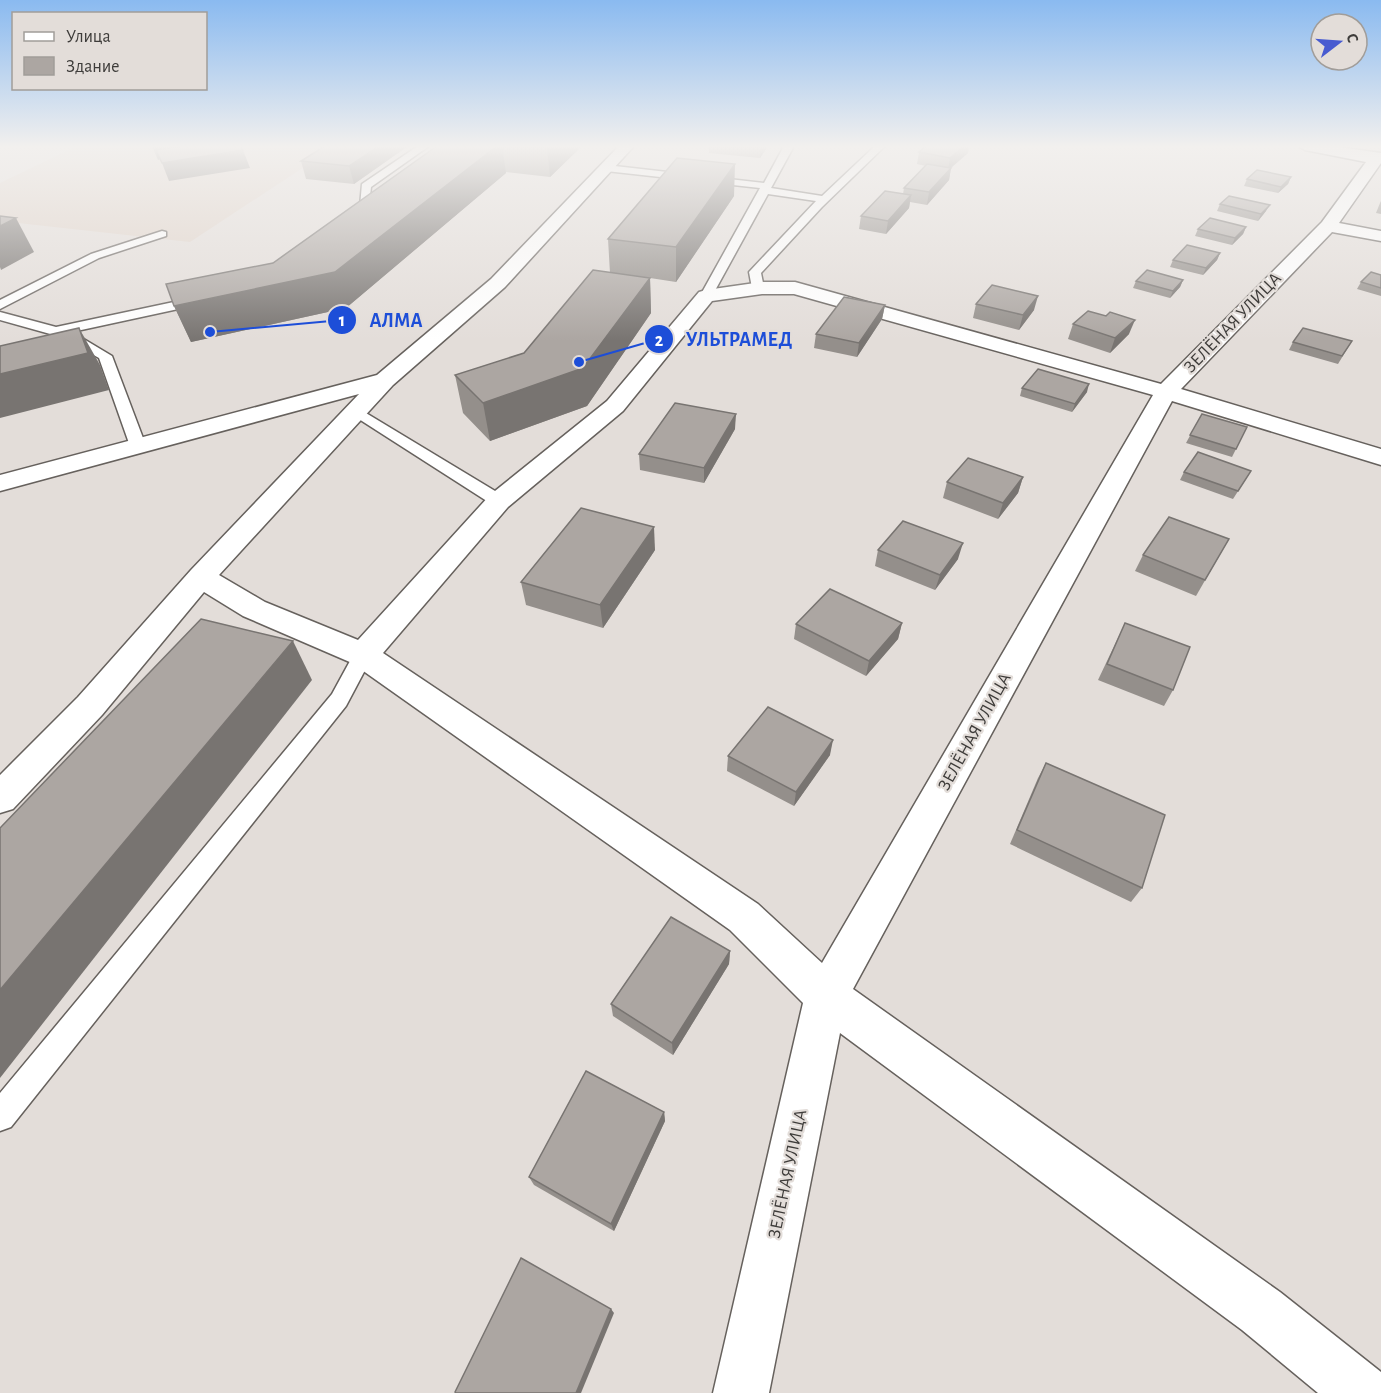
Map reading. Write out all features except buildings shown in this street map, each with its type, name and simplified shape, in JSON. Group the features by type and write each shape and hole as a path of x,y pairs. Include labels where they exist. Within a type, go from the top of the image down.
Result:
{"street":[{"path":"0,798 90,706 201,577 385,380 498,283 566,211"},
{"name":"ЗЕЛЁНАЯ УЛИЦА","path":"741,1393 826,996 1166,392 1328,226 1339,211"},
{"path":"1328,226 1381,236"},
{"path":"363,655 499,501 615,406 706,296 758,288 795,288 1166,392 1381,457"},
{"path":"0,483 385,380"},
{"path":"201,577 254,609 363,655 744,917 826,996 1261,1311 1362,1393"}],"lane":[{"path":"706,296 753,211"},
{"path":"758,288 755,272 813,211"},
{"path":"0,305 95,256 162,234"},
{"path":"56,331 217,296"},
{"path":"0,316 66,334 105,356 138,446"},
{"path":"82,362 105,356"},
{"path":"356,411 499,501"},
{"path":"0,1116 339,700 363,655"}],"shaded area":[{"path":"0,211 237,211 190,242 0,221"}],"place":[{"name":"АЛМА","path":"210,332"},
{"name":"УЛЬТРАМЕД","path":"579,362"}]}
